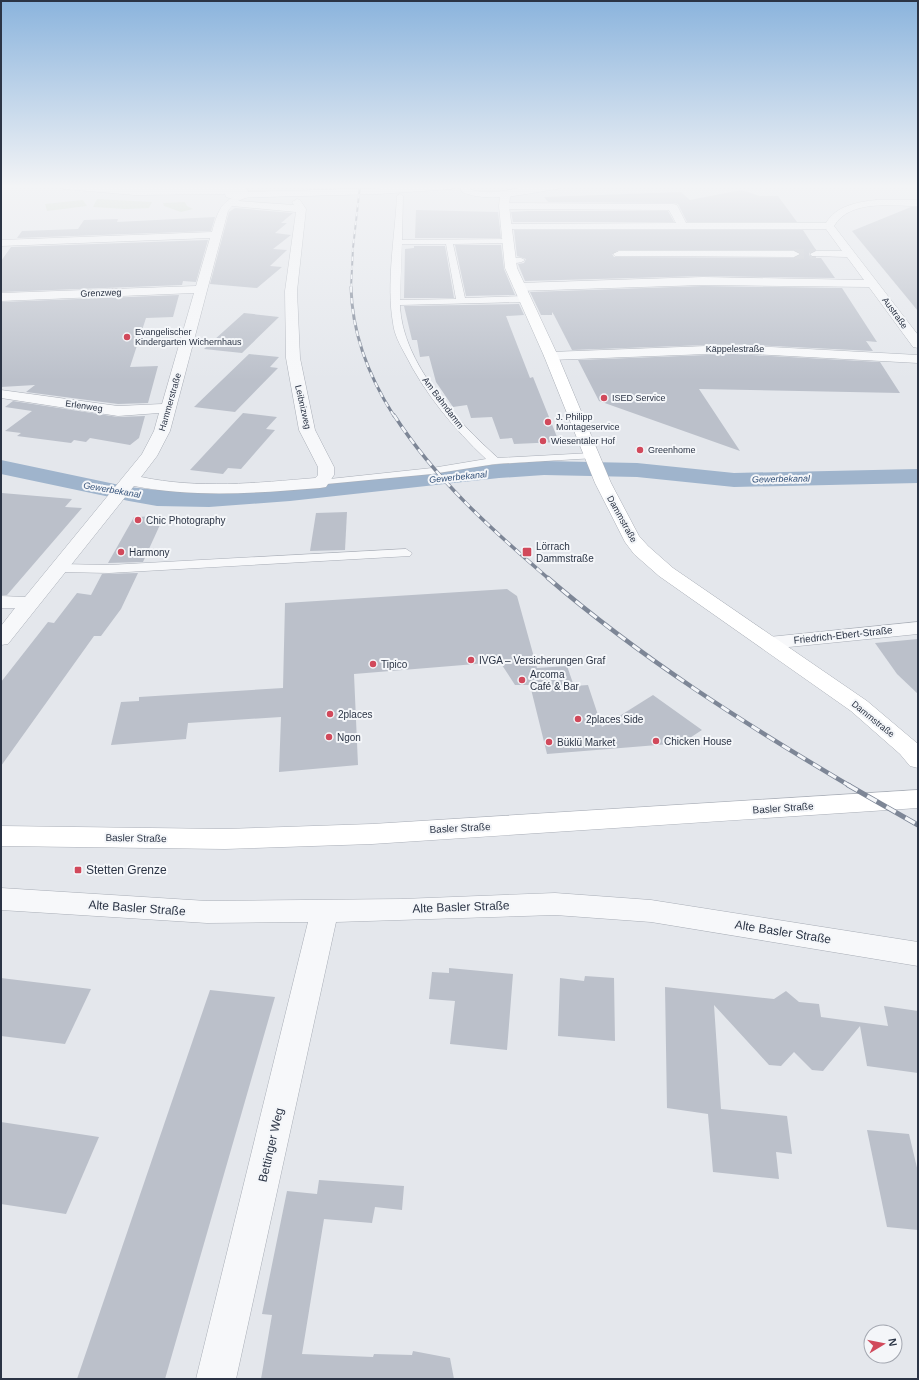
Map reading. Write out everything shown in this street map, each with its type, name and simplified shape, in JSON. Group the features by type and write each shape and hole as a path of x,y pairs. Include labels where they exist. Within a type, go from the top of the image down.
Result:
{"main road":[{"name":"Dammstraße","path":"508,250 509,260 519,286 551,356 591,456 624,526 641,550 671,576 859,706 908,748 918,760"},
{"name":"Basler Straße","path":"1,836 225,839 372,834 918,799"}],"street":[{"name":"Hammerstraße","path":"1,639 60,568 149,456 162,431 211,250"},
{"name":"Leibnizweg","path":"295,250 291,291 293,358 307,430 326,467 326,475 320,483"},
{"name":"Austraße","path":"847,250 918,344"},
{"path":"619,254 794,254"},
{"path":"816,254 850,254"},
{"path":"519,286 703,281 873,284"},
{"name":"Grenzweg","path":"1,297 202,289"},
{"name":"Käppelestraße","path":"551,356 733,348 918,359"},
{"name":"Erlenweg","path":"1,394 118,411 168,408"},
{"path":"129,482 229,488 258,488 320,483"},
{"path":"1,602 30,604"},
{"name":"Friedrich-Ebert-Straße","path":"769,643 918,628"},
{"name":"Alte Basler Straße","path":"1,899 207,912 325,911 555,904 651,911 918,954"},
{"name":"Bettinger Weg","path":"216,1379 325,911"}],"lane":[{"name":"Am Bahndamm","path":"397,250 394,282 397,326 416,365 436,397 471,441 495,461"},
{"path":"451,250 461,301"},
{"path":"509,260 521,260"},
{"path":"396,303 525,299"},
{"path":"320,483 432,472 495,461 591,456"},
{"path":"60,568 109,569 406,553"}],"building":[{"path":"9,250 205,250 196,282 183,281 182,285 1,292 1,261"},
{"path":"219,250 287,250 270,266 282,267 257,288 210,284"},
{"path":"405,250 446,250 454,298 404,298"},
{"path":"456,250 502,250 504,269 515,295 466,296"},
{"path":"516,250 618,250 612,254 614,257 794,258 801,255 795,250 815,250 809,253 809,255 812,258 821,258 835,278 703,276 525,281 518,264 524,263 526,259 517,256"},
{"path":"868,250 918,250 918,311"},
{"path":"703,286 842,288 877,342 866,341 873,351 733,344 572,350 552,312 552,315 541,315 530,292"},
{"path":"179,295 173,317 146,318 130,367 158,366 148,403 118,404 26,392 35,385 1,387 1,302"},
{"path":"519,304 524,315 506,316 530,378 533,377 559,442 514,444 512,438 500,439 492,417 471,418 467,405 453,407 436,382 429,356 420,357 417,340 412,340 404,306"},
{"path":"244,313 279,317 242,353 204,349"},
{"path":"249,354 279,357 270,367 278,368 235,412 194,407"},
{"path":"733,354 880,362 900,393 699,389 740,451 599,401 578,360"},
{"path":"13,401 118,417 145,416 139,438 130,445 90,438 86,442 74,440 71,443 17,436 21,433 5,431 32,411 5,407"},
{"path":"243,413 277,417 266,429 275,430 241,469 228,468 223,474 190,470"},
{"path":"2,493 72,499 65,507 82,508 7,595 1,595"},
{"path":"347,512 345,550 310,551 316,513"},
{"path":"164,516 143,562 108,563 134,517"},
{"path":"138,573 121,609 101,636 94,636 1,766 1,682 48,622 54,623 77,593 91,595 102,574"},
{"path":"507,589 517,596 537,668 567,666 574,686 588,685 602,727 653,695 702,730 682,743 547,754 530,685 515,685 500,662 354,674 358,765 279,772 281,717 188,723 186,739 111,745 121,702 139,701 139,697 283,688 285,603"},
{"path":"918,639 918,694 897,674 875,643"},
{"path":"449,968 513,974 507,1050 450,1044 455,1001 429,999 432,972 449,973"},
{"path":"585,976 614,978 615,1041 558,1036 560,978 584,981"},
{"path":"1,978 91,989 65,1044 1,1036"},
{"path":"665,987 774,999 786,991 799,1002 819,1004 821,1017 888,1026 884,1006 918,1011 918,1073 867,1066 860,1026 823,1071 812,1070 794,1052 781,1066 769,1065 714,1005 721,1109 787,1116 792,1154 776,1152 779,1179 713,1172 708,1114 667,1108"},
{"path":"210,990 275,997 165,1379 77,1379"},
{"path":"1,1122 99,1137 66,1214 1,1204"},
{"path":"867,1130 909,1134 918,1172 918,1230 887,1227"},
{"path":"319,1180 404,1186 402,1210 375,1207 372,1223 324,1219 302,1354 373,1357 374,1354 412,1355 413,1351 450,1358 454,1379 261,1379 272,1315 262,1314 287,1191 317,1194"}],"waterway":[{"name":"Gewerbekanal","path":"1,467 129,494 157,498 209,499 290,494 499,471 544,468 637,470 734,480 918,476"}],"tunnel":[{"path":"794,254 816,254"}],"railway":[{"path":"351,287 353,250"},
{"path":"351,287 352,304 358,338 377,386 394,416"},
{"path":"394,415 410,438 446,482 506,542 549,579"},
{"path":"548,578 620,636 694,689 772,739 850,786"},
{"path":"848,785 918,825"}],"place":[{"name":"Evangelischer Kindergarten Wichernhaus","path":"127,337"},
{"name":"ISED Service","path":"604,398"},
{"name":"J. Philipp Montageservice","path":"548,422"},
{"name":"Wiesentäler Hof","path":"543,441"},
{"name":"Greenhome","path":"640,450"},
{"name":"Chic Photography","path":"138,520"},
{"name":"Harmony","path":"121,552"},
{"name":"Lörrach Dammstraße","path":"527,552"},
{"name":"IVGA – Versicherungen Graf","path":"471,660"},
{"name":"Tipico","path":"373,664"},
{"name":"Arcoma Café & Bar","path":"522,680"},
{"name":"2places","path":"330,714"},
{"name":"2places Side","path":"578,719"},
{"name":"Ngon","path":"329,737"},
{"name":"Chicken House","path":"656,741"},
{"name":"Büklü Market","path":"549,742"},
{"name":"Stetten Grenze","path":"78,870"}]}
